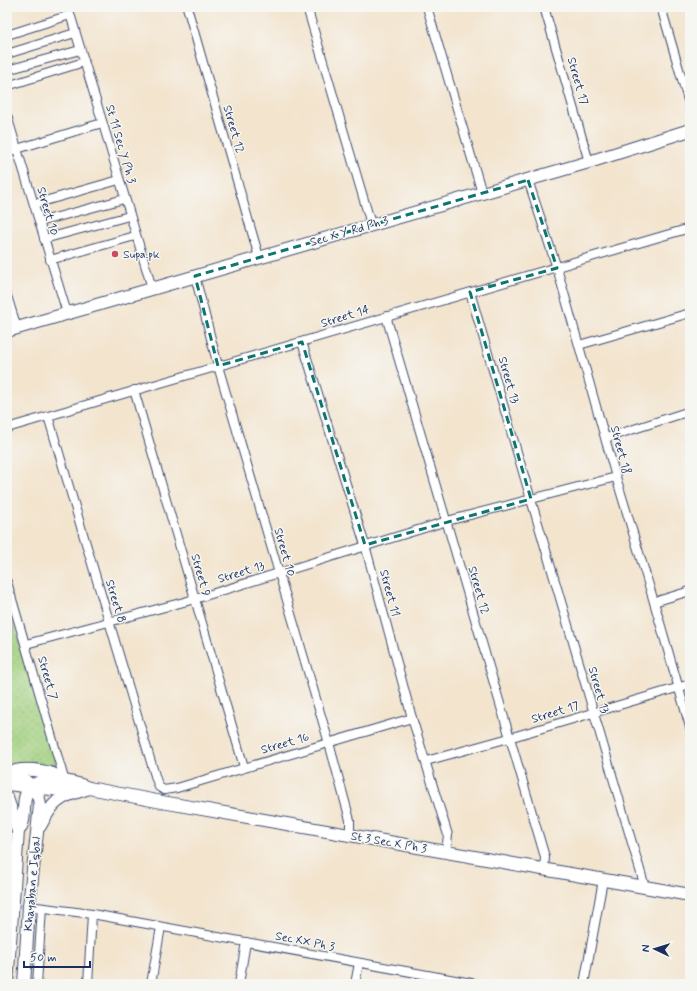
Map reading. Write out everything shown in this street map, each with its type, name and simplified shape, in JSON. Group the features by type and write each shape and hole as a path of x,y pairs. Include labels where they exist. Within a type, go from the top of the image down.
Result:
{"main road":[{"name":"Sec X Y Rd Ph 3","path":"12,330 371,224 528,180 690,130"},
{"path":"7,778 16,770 45,772 55,775 64,781"},
{"path":"7,778 17,776 32,787 25,797 23,826 18,831"},
{"name":"St 3 Sec X Ph 3","path":"32,787 42,781 64,781 79,783 83,790"},
{"name":"St 3 Sec X Ph 3","path":"32,787 163,796 350,835 690,895"},
{"name":"Khayaban e Iqbal","path":"24,984 29,906 40,800 32,787"},
{"path":"37,832 55,803 62,797 83,790"},
{"path":"7,798 18,831 7,984"}],"street":[{"name":"Street 12","path":"187,7 258,257"},
{"path":"307,7 371,224"},
{"path":"427,7 482,193"},
{"name":"Street 17","path":"544,7 589,162"},
{"path":"661,7 690,108"},
{"path":"7,35 69,11"},
{"name":"St 11 Sec Y Ph 3","path":"69,11 129,216 152,288"},
{"path":"7,54 75,33"},
{"path":"7,70 80,50"},
{"path":"7,86 84,62"},
{"name":"Street 10","path":"7,116 67,313"},
{"path":"7,152 102,123"},
{"path":"34,204 119,180"},
{"name":"Street 18","path":"528,180 579,345 616,477 690,727"},
{"path":"39,222 124,199"},
{"path":"44,239 129,216"},
{"name":"Street 14","path":"7,428 690,228"},
{"path":"50,260 135,236"},
{"name":"Street 10","path":"195,276 218,366 329,743 350,820 350,835"},
{"name":"Street 13","path":"470,292 645,887"},
{"path":"7,296 12,330"},
{"path":"579,345 690,313"},
{"name":"Street 12","path":"386,316 545,857 544,870"},
{"name":"Street 11","path":"302,342 365,545 412,718 448,835 446,852"},
{"name":"Street 9","path":"134,390 244,767"},
{"path":"606,438 690,411"},
{"name":"Street 8","path":"48,416 156,779 163,796"},
{"name":"Street 13","path":"26,644 195,599 365,545 447,521 616,477"},
{"name":"Street 7","path":"7,582 64,781"},
{"path":"654,602 690,591"},
{"name":"Street 17","path":"426,761 510,738 690,684"},
{"name":"Street 16","path":"163,796 171,790 244,767 412,718"},
{"path":"584,984 603,880"},
{"name":"Sec XX Ph 3","path":"29,906 92,914 477,984"},
{"path":"37,984 42,908"},
{"path":"88,984 92,914"},
{"path":"151,984 161,927"},
{"path":"239,984 246,942"},
{"path":"355,984 359,963"}],"highlighted area":[{"path":"528,180 557,268 470,292 531,499 365,545 302,342 218,366 195,276"}],"green space":[{"path":"7,602 56,763 53,767 7,763"}],"place":[{"name":"Supa.pk","path":"115,254"}]}
